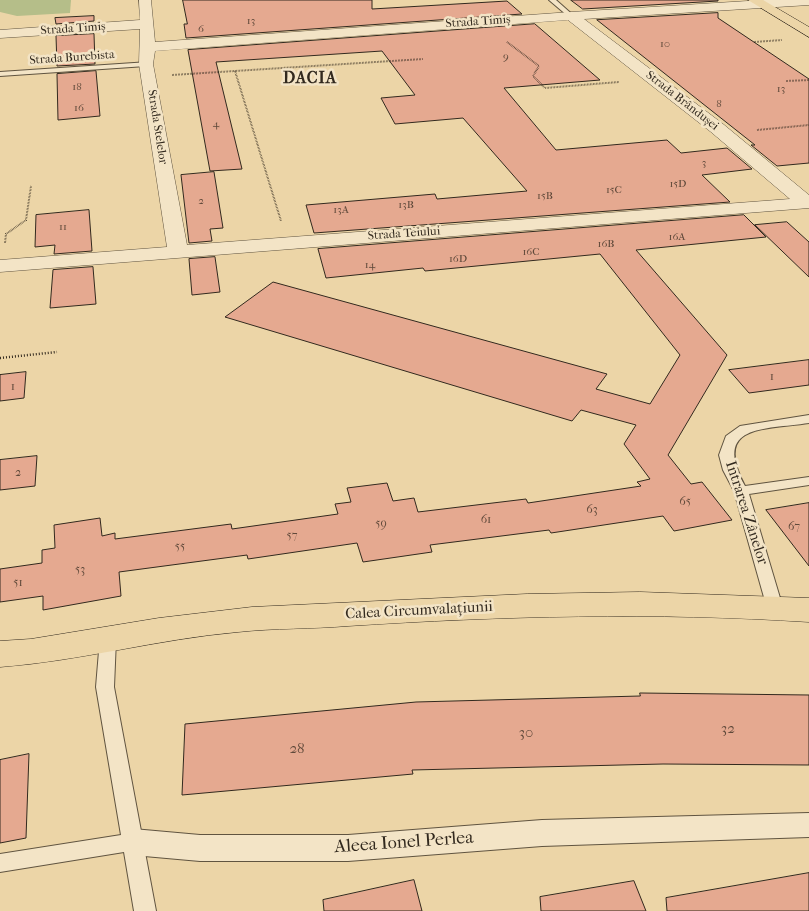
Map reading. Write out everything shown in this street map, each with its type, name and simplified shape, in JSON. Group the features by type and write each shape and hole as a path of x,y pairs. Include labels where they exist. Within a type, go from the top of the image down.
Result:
{"main road":[{"path":"758,2 809,33"},
{"name":"Calea Circumvalațiunii","path":"0,661 16,653 238,620 507,605 669,605 809,610"}],"street":[{"name":"Strada Stelelor","path":"145,0 148,62 178,253"},
{"name":"Strada Timiș","path":"148,62 571,16 758,2 809,1"},
{"name":"Strada Brândușei","path":"571,16 724,133 808,204"},
{"name":"Strada Timiș","path":"0,34 147,24"},
{"name":"Strada Teiului","path":"1,266 808,204"},
{"name":"Aleea Ionel Perlea","path":"133,842 200,848 348,848 542,833 809,825"}],"lane":[{"name":"Strada Brândușei","path":"552,0 571,16"},
{"name":"Strada Burebista","path":"0,74 148,62"},
{"name":"Intrarea Zânelor","path":"775,608 741,491 730,470 726,455 731,439 745,429 809,419"},
{"path":"741,491 809,481"},
{"path":"108,639 105,687 145,911"},
{"name":"Aleea Ionel Perlea","path":"0,864 133,842"}],"path":[{"path":"754,42 773,40"},
{"path":"499,42 508,42 539,66 533,76 545,88 654,79"},
{"path":"148,62 235,71 423,59"},
{"path":"235,71 287,243"},
{"path":"786,81 809,80"},
{"path":"724,133 809,125"},
{"path":"1,266 6,234 26,220 31,186"},
{"path":"0,358 57,352"}],"green space":[{"path":"0,0 71,0 70,13 17,16 0,12"}],"building":[{"path":"183,0 372,0 372,9 507,1 522,14 186,38 184,24 187,24"},
{"path":"571,0 718,0 718,1 583,9"},
{"path":"718,13 718,18 809,79 809,163 777,166 751,145 755,145 597,20"},
{"path":"94,16 94,21 56,24 55,18"},
{"path":"535,24 600,80 504,88 556,150 667,140 681,153 727,148 752,169 702,175 730,202 314,233 306,205 435,194 437,199 527,191 463,118 395,124 381,98 415,95 382,51 216,62 242,169 210,171 188,50"},
{"path":"94,34 95,64 57,66 56,36"},
{"path":"96,71 100,116 58,120 57,74"},
{"path":"214,172 223,228 210,229 212,241 189,243 181,175"},
{"path":"89,210 92,251 54,254 55,245 35,247 36,215"},
{"path":"744,215 766,237 636,250 727,355 668,455 691,484 702,482 732,520 674,531 663,516 551,533 549,530 430,545 432,552 363,562 357,543 248,559 247,555 119,572 121,596 43,610 43,596 0,602 0,569 42,563 42,550 55,548 54,525 100,518 102,536 115,533 115,539 231,524 232,529 338,514 335,504 351,502 347,488 387,483 393,501 414,498 418,512 526,499 528,503 641,486 637,482 650,479 624,444 636,425 581,410 572,421 225,317 273,282 607,374 596,389 650,404 680,355 600,254 425,271 423,268 326,278 318,249"},
{"path":"787,222 809,242 809,277 755,225"},
{"path":"215,257 220,292 192,295 189,259"},
{"path":"93,267 96,304 50,308 53,270"},
{"path":"809,360 809,385 749,393 729,370"},
{"path":"26,372 24,398 0,401 0,375"},
{"path":"37,456 35,486 0,490 0,460"},
{"path":"809,503 809,566 766,510"},
{"path":"640,693 809,695 809,765 663,764 412,770 413,774 182,795 185,724 416,702 640,696"},
{"path":"29,754 26,838 0,843 0,760"},
{"path":"809,873 809,911 667,911 666,898"},
{"path":"414,880 422,911 324,911 323,900"},
{"path":"634,881 646,911 541,911 540,897"}],"district":[{"name":"DACIA","path":"310,79"}]}
